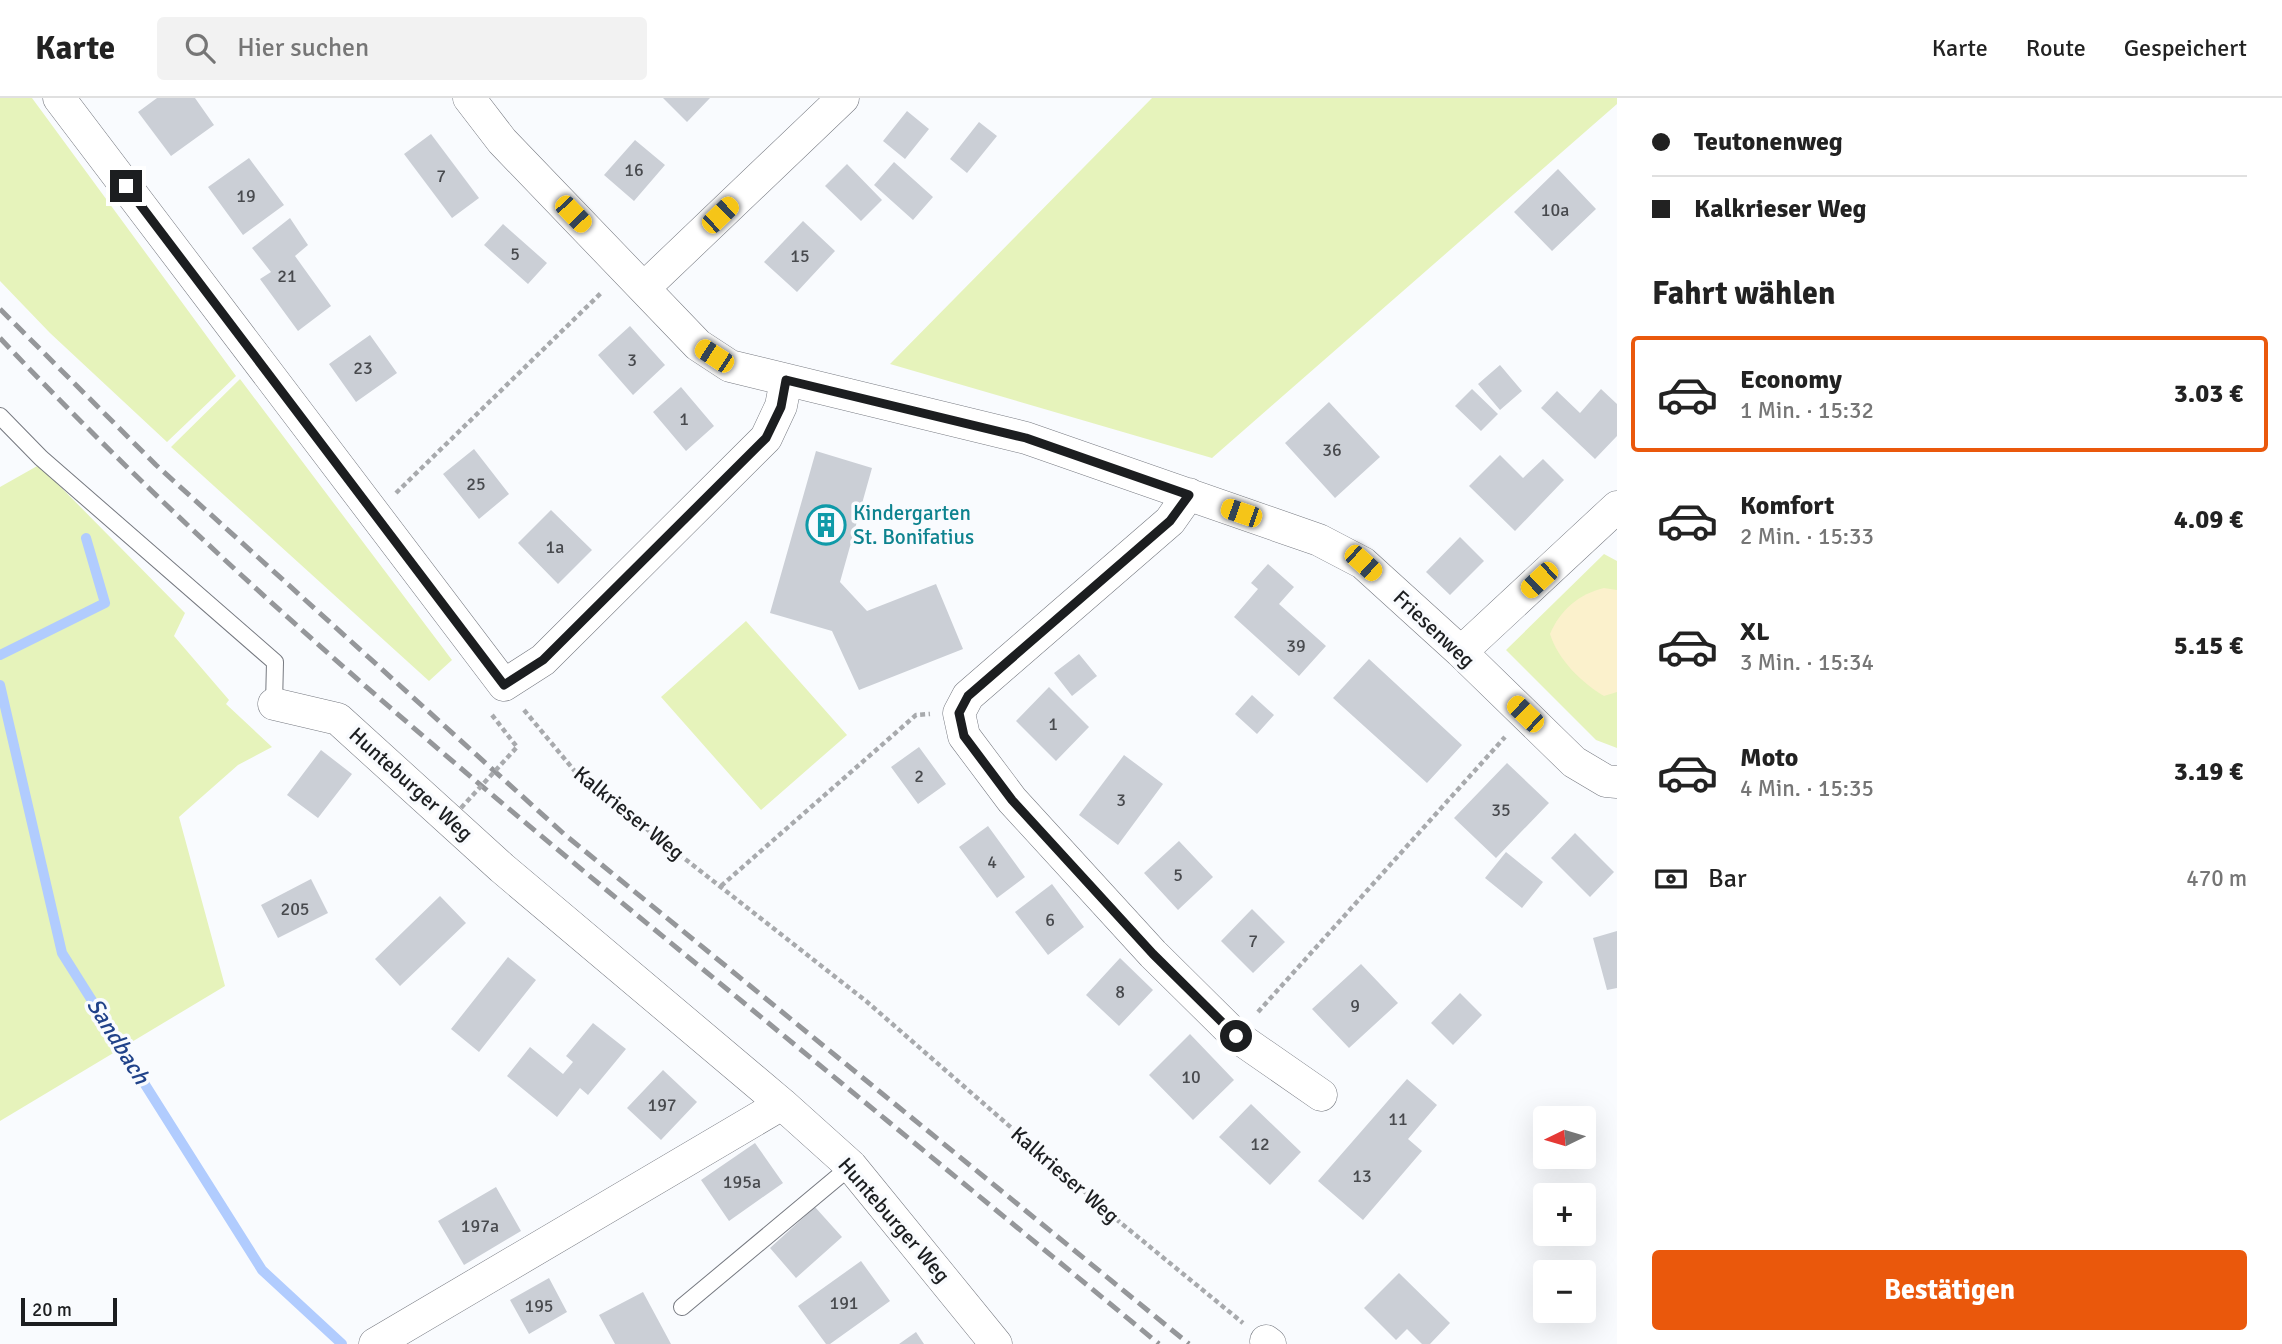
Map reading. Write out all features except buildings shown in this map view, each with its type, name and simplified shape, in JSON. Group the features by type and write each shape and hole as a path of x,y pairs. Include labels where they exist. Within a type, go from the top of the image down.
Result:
{"street":[{"path":"60,98 375,513 494,695 543,660 766,438 781,407 786,380"},
{"name":"Friesenweg","path":"469,98 502,141 698,345 730,366 1026,438 1320,540 1363,563 1461,652 1574,762 1606,782 1617,782"},
{"path":"635,278 843,98"},
{"path":"1189,495 1170,521 968,696 959,713 964,736 1012,800 1153,954 1236,1036 1321,1095"},
{"path":"1461,652 1617,507"},
{"name":"Hunteburger Weg","path":"274,704 338,719 502,867 782,1104 851,1166 996,1344"},
{"path":"375,1344 782,1104"}],"lane":[{"name":"Hunteburger Weg","path":"0,416 41,458 275,662 274,704"},
{"path":"682,1307 851,1166"}],"path":[{"path":"375,513 635,278"},
{"path":"461,808 517,747 494,695"},
{"name":"Kalkrieser Weg","path":"494,695 578,775 866,1001 1116,1219 1268,1342"},
{"path":"721,886 916,715 959,713"},
{"path":"1236,1036 1525,714"}],"green space":[{"path":"0,98 32,98 236,376 167,442 50,333 0,281"},
{"path":"1152,98 1617,98 1617,104 1212,458 890,364"},
{"path":"240,379 452,660 429,681 171,447"},
{"path":"39,465 185,613 174,636 229,700 226,704 272,747 238,765 179,817 225,986 0,1121 0,487"},
{"path":"1604,554 1617,561 1617,748 1596,740 1506,650"},
{"path":"746,621 847,735 761,810 661,697"}],"sand":[{"path":"1604,588 1617,590 1617,692 1604,696 1572,670 1559,653 1550,634 1571,604 1586,594"}],"waterway":[{"name":"Sandbach","path":"0,655 105,603 86,538"},
{"name":"Sandbach","path":"0,685 62,953 262,1270 342,1344"}],"railway":[{"path":"0,309 156,465 564,834 1189,1344"},
{"path":"0,338 163,502 421,735 1159,1344"}],"place":[{"name":"Kindergarten St. Bonifatius","path":"826,525"}],"route":[{"path":"126,186 504,685 543,660 766,438 781,407 786,380 1026,438 1189,495 1170,521 968,696 959,713 964,736 1012,800 1153,954 1236,1036"}]}
